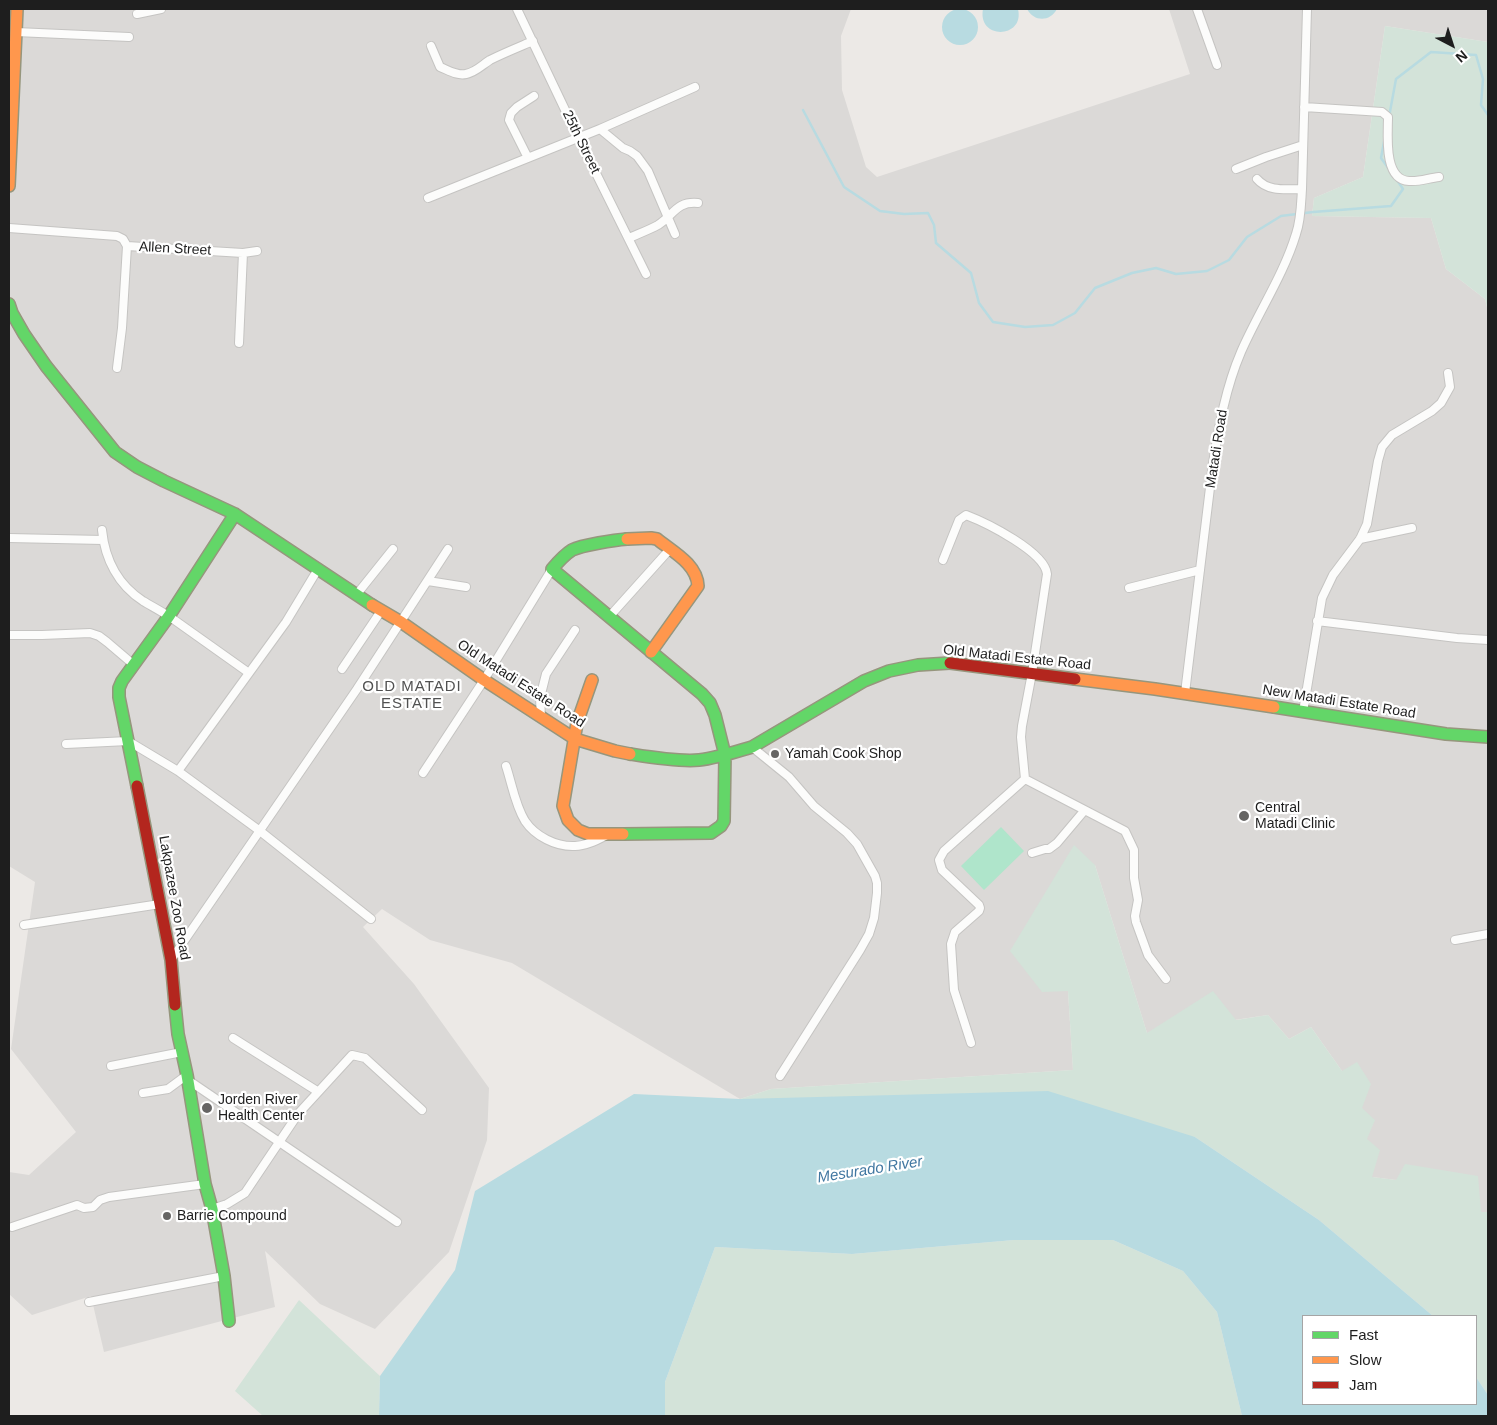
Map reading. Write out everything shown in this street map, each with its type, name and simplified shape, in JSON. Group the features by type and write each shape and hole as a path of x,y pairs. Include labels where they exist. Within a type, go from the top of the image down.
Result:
{"street":[{"path":"9,186 10,127 17,9"},
{"path":"137,14 161,9"},
{"name":"25th Street","path":"517,9 646,274"},
{"path":"1197,9 1217,65"},
{"path":"1257,179 1268,188 1302,189 1307,9"},
{"path":"16,32 129,38"},
{"path":"431,46 440,67 452,72 465,74 479,69 498,56 533,41"},
{"path":"428,198 695,87"},
{"path":"528,158 509,120 511,113 517,107 534,96"},
{"path":"1304,107 1382,112 1388,117 1388,158 1397,176 1406,182 1439,177"},
{"path":"600,128 623,148 637,156 648,171 675,234"},
{"path":"1236,169 1303,145"},
{"name":"Matadi Road","path":"1185,693 1218,431 1227,392 1241,352 1286,260 1296,234 1300,218 1302,189"},
{"path":"628,238 660,224 679,206 688,202 698,203"},
{"name":"Allen Street","path":"9,228 117,236 123,239 127,246 243,253 257,251"},
{"path":"117,368 122,328 127,246"},
{"path":"239,343 243,253"},
{"name":"Old Matadi Estate Road","path":"9,304 24,334 46,366 115,452 137,467 164,481 235,514 381,611 401,622 484,680 575,739 615,751 653,758 698,760 726,755 752,747 864,681 889,670 918,665 948,663 1185,693"},
{"path":"1304,712 1322,598 1333,575 1360,539 1367,524 1382,447 1392,435 1432,411 1441,403 1450,387 1448,373"},
{"name":"Lakpazee Zoo Road","path":"229,1321 224,1276 178,1034 171,960 120,706 119,688 122,681 169,616 235,514"},
{"path":"943,560 959,520 966,516 1003,533 1023,545 1046,568 1047,574 1021,737 1025,779"},
{"path":"1360,539 1412,528"},
{"path":"102,530 107,557 123,585 143,601 169,616 249,672"},
{"path":"9,538 103,540"},
{"path":"423,772 484,680 552,570 568,551 617,540 657,539 696,573 698,586 651,652"},
{"path":"357,594 393,549"},
{"path":"171,960 401,622 448,549"},
{"path":"609,617 670,549"},
{"path":"178,771 286,622 318,569"},
{"path":"552,570 702,694 710,703 726,755 725,816 724,821 716,830 711,833 588,834 578,830 568,820 563,806 577,723 592,680"},
{"path":"1129,588 1200,570"},
{"path":"428,581 466,587"},
{"path":"342,668 381,611"},
{"path":"1317,621 1488,640"},
{"path":"541,717 540,698 546,674 575,630"},
{"path":"9,634 90,633 99,636 134,664"},
{"name":"New Matadi Estate Road","path":"1185,693 1446,734 1488,737"},
{"path":"66,744 128,741 178,771 260,831 371,919"},
{"path":"752,747 784,773 814,806 847,833 857,844 877,883 874,918 869,934 780,1076"},
{"path":"506,766 520,812 525,821 540,836 565,846 575,846 592,843 610,834"},
{"path":"1025,779 1120,828 1124,832 1132,844 1135,858 1134,878 1138,900 1135,916 1136,922 1148,955 1166,979"},
{"path":"971,1043 954,990 951,944 954,932 979,911 980,908 942,870 938,860 944,851 1025,779"},
{"path":"1032,853 1045,848 1049,849 1057,843 1084,811"},
{"path":"24,926 160,904"},
{"path":"1455,940 1488,934"},
{"path":"233,1038 317,1091"},
{"path":"111,1066 182,1052"},
{"path":"212,1209 227,1204 245,1193 298,1114 317,1091 352,1055 365,1058 422,1110"},
{"path":"143,1093 168,1089 187,1077 278,1142 397,1222"},
{"path":"12,1227 76,1205 84,1208 93,1207 100,1200 109,1198 205,1184"},
{"path":"89,1302 224,1276"}],"shaded area":[{"path":"9,9 851,9 841,36 842,90 866,167 877,177 1190,74 1169,9 1488,9 1488,42 1385,26 1363,177 1314,198 1312,216 1431,218 1446,269 1485,299 1488,311 1488,1212 1481,1212 1396,1180 1372,1177 1362,1108 1342,1071 1311,1027 1289,1039 1268,1015 1147,1033 1095,865 1068,991 1073,1070 771,1089 740,1099 512,963 430,940 382,909 363,927 414,984 489,1088 487,1140 449,1252 375,1329 320,1304 265,1251 275,1307 104,1352 91,1296 32,1315 9,1294 9,1172 29,1175 76,1132 11,1049 35,882 9,866"},
{"path":"1385,26 1488,42 1488,311 1485,299 1446,269 1431,218 1312,216 1314,198 1363,177"},
{"path":"1074,845 1095,865 1147,1033 1213,991 1236,1020 1268,1015 1289,1039 1311,1027 1342,1071 1357,1062 1371,1084 1362,1108 1375,1120 1367,1139 1380,1150 1372,1177 1396,1180 1405,1164 1478,1176 1481,1212 1488,1212 1488,1395 1477,1378 1477,1315 1432,1315 1319,1220 1195,1137 740,1099 771,1089 1073,1070 1068,991 1042,992 1010,951"},
{"path":"1014,1240 1113,1240 1183,1271 1217,1312 1242,1416 665,1416 665,1382 715,1247 852,1254"},
{"path":"299,1300 380,1376 379,1416 263,1416 235,1391"}],"green space":[{"path":"1001,827 1024,851 984,890 961,866"}],"water":[{"path":"960,9 972,15 978,27 972,39 960,45 948,39 942,27 948,15"},
{"path":"983,9 1018,9 1018,19 1015,26 1008,30 1001,32 993,31 983,19"},
{"path":"1027,9 1057,9 1050,16 1042,19 1034,16"},
{"name":"Mesurado River","path":"1048,1091 1195,1137 1319,1220 1432,1315 1302,1315 1302,1405 1477,1405 1477,1378 1488,1395 1488,1416 1242,1416 1217,1312 1183,1271 1113,1240 1014,1240 852,1254 715,1247 665,1382 665,1416 379,1416 380,1376 455,1270 475,1191 634,1094 740,1099"}],"waterway":[{"path":"1389,117 1396,79 1431,52 1476,55 1483,79 1481,105 1488,115"},
{"path":"803,110 844,187 880,211 904,214 928,213 934,225 936,243 971,273 979,303 993,322 1025,327 1053,325 1075,313 1095,288 1132,273 1156,268 1176,274 1207,271 1229,260 1247,237 1281,216 1391,206 1403,189 1395,177"},
{"path":"1384,142 1381,158 1389,169"}],"traffic: fast":[{"path":"9,304 24,334 46,366 115,452 137,467 164,481 235,514 372,605"},
{"path":"137,786 119,697 119,688 122,681 169,616 235,514"},
{"path":"623,834 711,833 721,826 724,821 725,755 715,715 710,703 702,694 552,569 572,550 627,539"},
{"path":"630,754 664,759 699,760 733,753 752,747 864,681 889,671 918,665 950,663"},
{"path":"1274,707 1446,734 1488,737"},
{"path":"175,1005 178,1034 187,1075 205,1184 212,1209 224,1276 229,1321"}],"traffic: slow":[{"path":"9,186 17,9"},
{"path":"627,539 657,539 683,559 697,578 698,586 651,652"},
{"path":"372,605 401,622 484,680 575,739 630,754"},
{"path":"1075,679 1274,707"},
{"path":"592,680 577,723 563,806 568,820 578,830 588,834 623,834"}],"traffic: jam":[{"path":"950,663 1075,679"},
{"path":"137,786 171,960 175,1005"}],"place":[{"name":"Yamah Cook Shop","path":"775,754"},
{"name":"Central Matadi Clinic","path":"1244,816"},
{"name":"Jorden River Health Center","path":"207,1108"},
{"name":"Barrie Compound","path":"167,1216"}],"district":[{"name":"OLD MATADI ESTATE","path":"412,696"}]}
